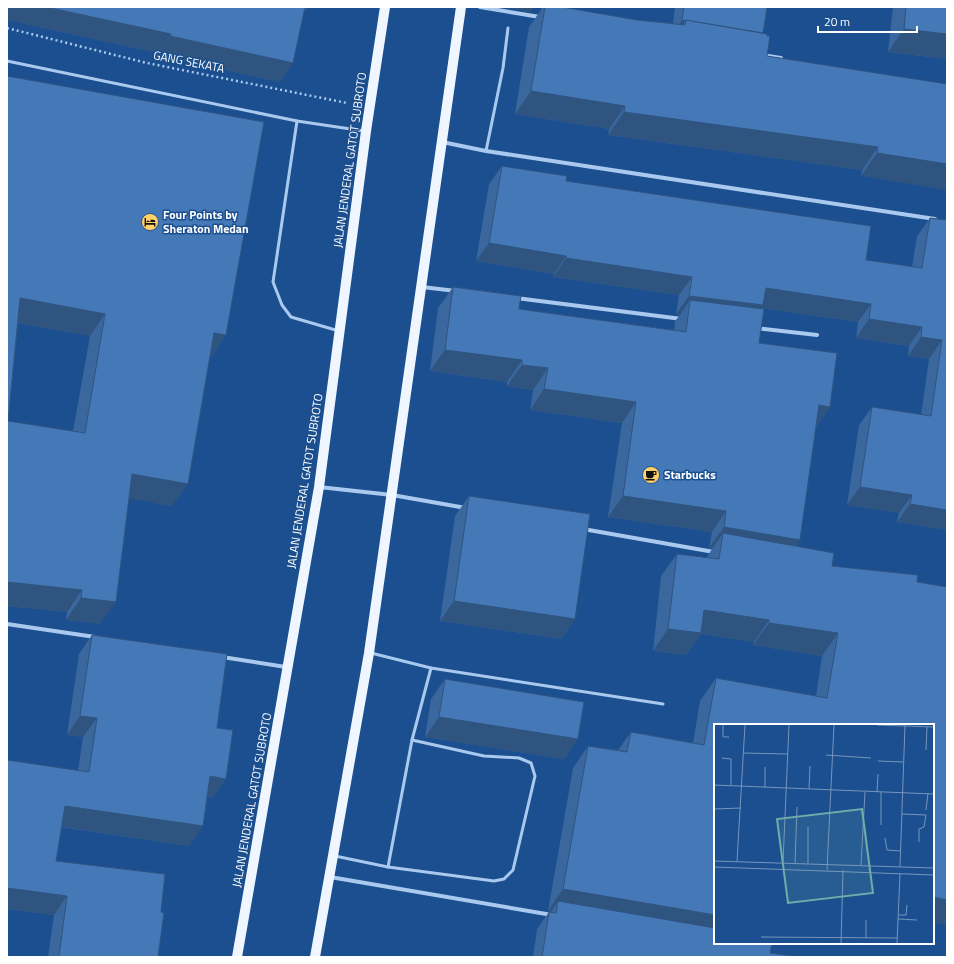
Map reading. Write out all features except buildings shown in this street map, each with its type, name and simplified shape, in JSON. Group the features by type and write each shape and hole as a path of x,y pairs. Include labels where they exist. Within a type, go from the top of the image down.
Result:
{"main road":[{"name":"JALAN JENDERAL GATOT SUBROTO","path":"237,957 289,668 319,487 366,131 385,7"},
{"path":"315,957 369,653 461,7"}],"street":[{"path":"480,7 543,18"},
{"path":"753,54 784,59"},
{"path":"441,142 486,151 939,219"},
{"path":"422,286 461,291"},
{"path":"509,297 691,320"},
{"path":"754,327 818,335"},
{"path":"319,487 392,495 470,509"},
{"path":"580,528 720,554"},
{"path":"7,624 101,638"},
{"path":"218,657 289,668"},
{"path":"329,877 556,916"}],"lane":[{"path":"486,151 503,68 508,28"},
{"path":"7,61 297,121 366,131"},
{"path":"297,121 274,282 282,305 291,317 340,331"},
{"path":"369,653 431,668 663,704"},
{"path":"388,867 412,740 431,668"},
{"path":"333,856 388,867 494,881 504,879 513,870 534,776 531,763 519,758 484,756 412,740"}],"path":[{"name":"GANG SEKATA","path":"7,28 147,63 370,107"}],"place":[{"name":"Four Points by Sheraton Medan","path":"150,222"},
{"name":"Starbucks","path":"651,475"}]}
